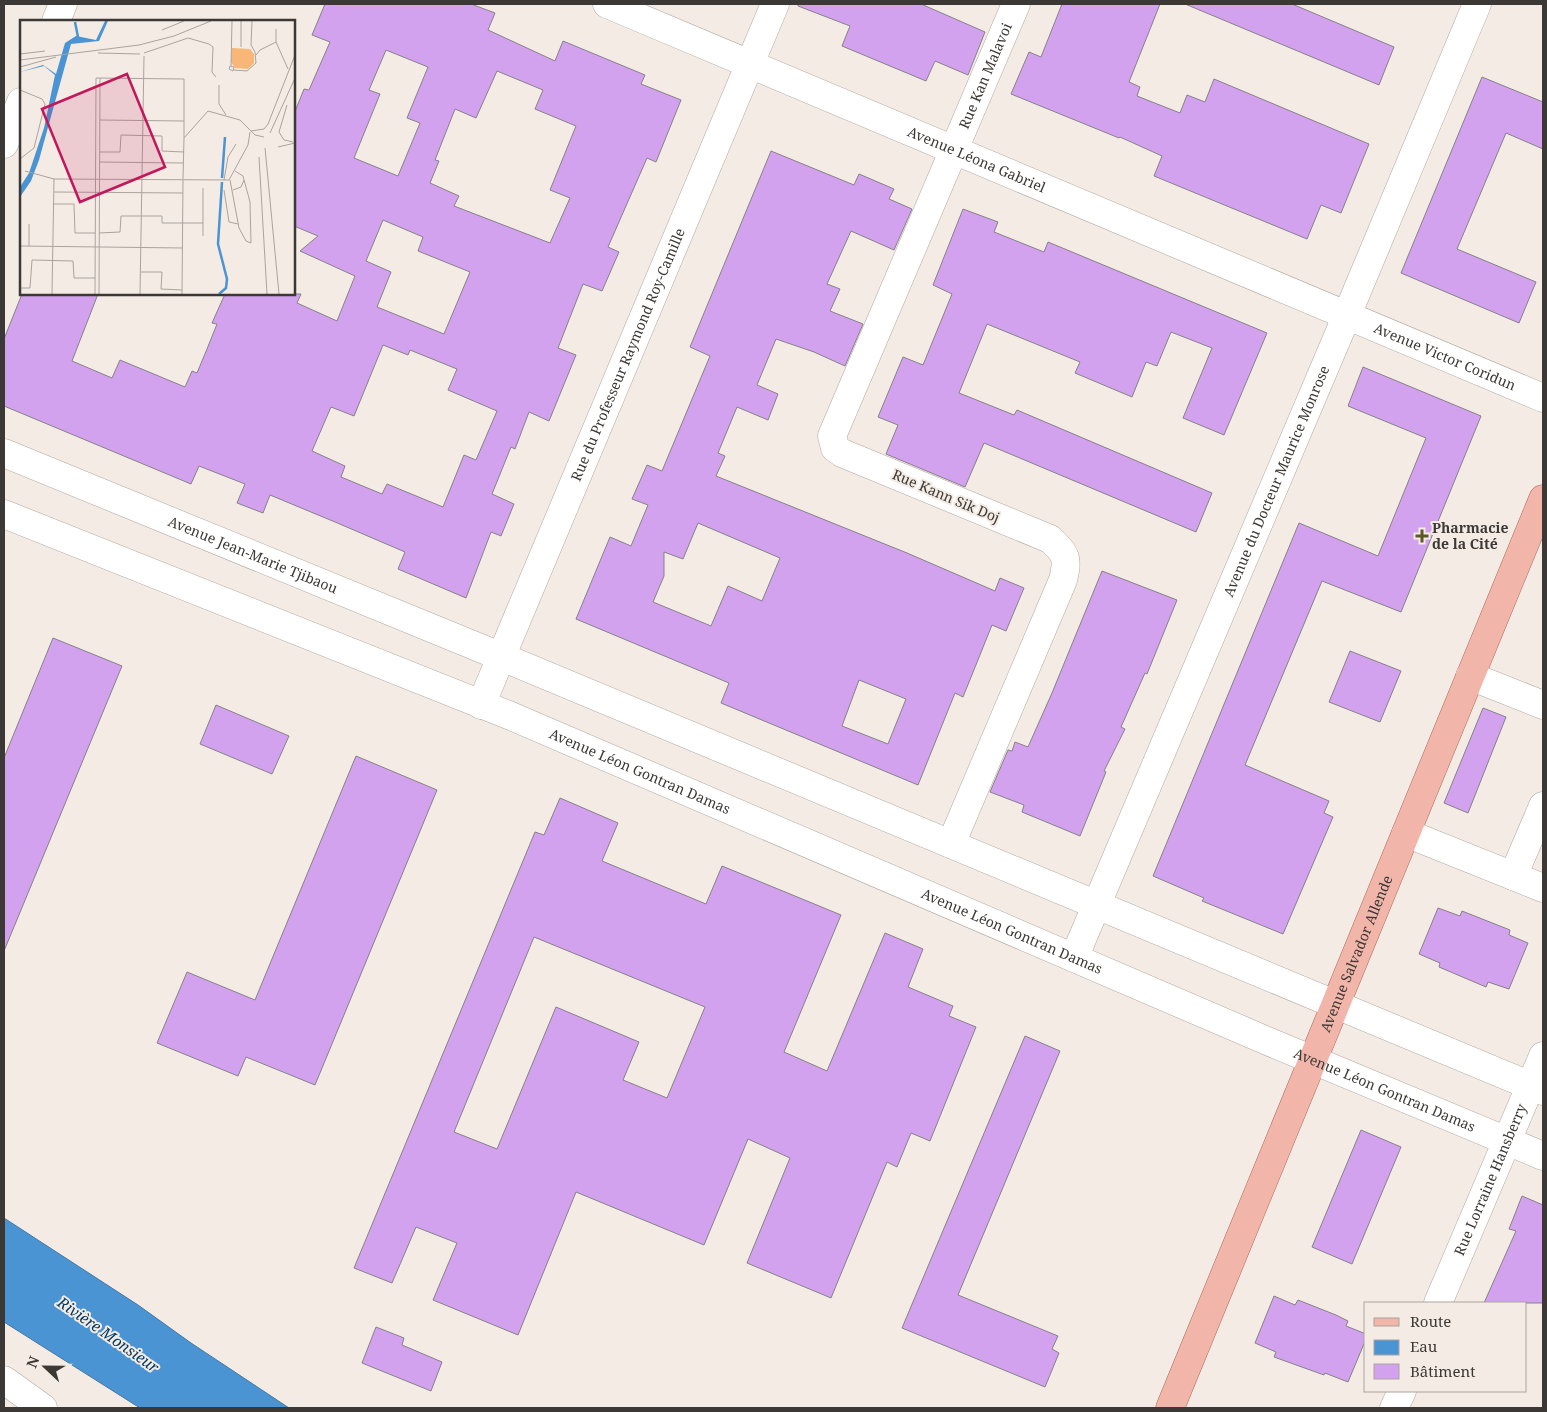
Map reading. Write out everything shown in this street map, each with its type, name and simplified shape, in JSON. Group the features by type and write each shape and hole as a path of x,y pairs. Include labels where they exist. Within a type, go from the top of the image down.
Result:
{"main road":[{"name":"Avenue Salvador Allende","path":"1170,1408 1543,499"}],"street":[{"path":"56,20 63,4"},
{"name":"Avenue Léona Gabriel","path":"607,4 1347,315"},
{"name":"Rue du Professeur Raymond Roy-Camille","path":"481,705 775,4"},
{"name":"Rue Kan Malavoi","path":"955,149 1016,4"},
{"name":"Avenue du Docteur Maurice Monrose","path":"1074,958 1477,4"},
{"path":"4,144 20,104"},
{"name":"Rue Kann Sik Doj","path":"951,844 1063,580 1066,567 1065,555 1061,548 1050,539 842,453 835,448 832,436 955,149"},
{"name":"Avenue Victor Coridun","path":"1347,315 1543,398"},
{"name":"Avenue Jean-Marie Tjibaou","path":"4,453 502,657"},
{"path":"4,514 481,705"},
{"path":"502,657 1537,1088"},
{"path":"1470,676 1543,705"},
{"name":"Avenue Léon Gontran Damas","path":"481,705 511,716 1312,1060 1543,1156"},
{"path":"1513,876 1543,806"},
{"path":"1406,833 1543,888"},
{"name":"Rue Lorraine Hansberry","path":"1438,1302 1506,1141 1537,1088 1543,1056"},
{"path":"4,1380 43,1408"},
{"path":"1394,1408 1402,1392"}],"water":[{"name":"Rivière Monsieur","path":"4,1218 138,1305 191,1343 289,1408 140,1408 4,1322"}],"building":[{"path":"325,4 471,4 495,13 488,30 555,61 563,41 645,75 641,84 681,100 656,162 647,158 608,247 619,252 602,291 583,284 558,348 576,355 549,421 529,412 515,449 511,447 492,494 514,504 501,536 491,532 466,598 398,569 405,552 270,495 263,513 237,503 245,484 199,466 191,484 4,406 4,339 22,295 98,295 72,361 112,378 120,360 185,387 192,371 197,373 217,324 212,323 225,295 301,294 297,303 337,321 355,276 300,251 318,236 295,226 295,112 304,89 309,90 330,42 312,35","holes":["386,50 428,67 407,118 420,123 398,176 354,158 380,94 369,90","497,71 543,90 535,109 576,126 550,190 570,198 550,243 454,206 459,196 430,183 439,161 435,160 455,109 476,118","383,220 423,237 418,251 470,272 444,334 377,307 391,272 366,261","383,345 408,355 410,350 457,369 448,390 497,411 476,460 464,455 443,507 387,484 382,494 341,477 345,466 312,451 331,407 354,416"]},
{"path":"798,4 921,4 985,32 968,75 935,61 926,81 842,46 850,26 798,6"},
{"path":"1062,4 1160,4 1129,82 1140,87 1137,96 1180,113 1187,95 1205,102 1214,79 1369,144 1341,213 1321,205 1307,239 1154,176 1162,156 1120,137 1011,94 1029,52 1041,57"},
{"path":"1185,4 1292,4 1394,47 1379,85"},
{"path":"1482,77 1543,102 1543,149 1506,133 1457,249 1536,282 1519,323 1401,273"},
{"path":"771,151 854,185 859,174 894,189 889,199 912,209 894,250 851,231 827,284 840,289 830,311 863,324 845,366 814,352 776,339 757,385 778,394 768,420 737,407 718,453 725,456 716,476 907,553 995,591 1000,578 1024,588 1006,631 992,625 963,697 955,693 918,785 721,703 729,683 576,619 610,537 631,546 648,505 632,499 647,465 662,471 710,356 690,347","holes":["698,523 780,558 762,601 728,586 711,626 653,602 664,576 664,552 683,559","859,680 906,699 888,744 842,726"]},
{"path":"963,209 998,222 994,232 1044,252 1048,242 1267,333 1224,435 1183,418 1212,348 1171,332 1157,366 1146,362 1132,397 1075,373 1080,362 987,324 959,393 1014,415 1017,410 1212,493 1196,532 984,443 965,487 886,454 898,425 878,417 903,357 923,365 952,294 933,285"},
{"path":"1363,367 1481,416 1401,612 1322,581 1245,765 1329,801 1324,813 1333,817 1283,934 1202,901 1204,898 1153,876 1299,523 1378,556 1426,438 1348,406"},
{"path":"1102,571 1177,600 1147,674 1145,673 1121,727 1125,729 1104,771 1106,772 1080,836 1022,812 1024,805 990,792 1008,750 1012,751 1015,742 1028,747"},
{"path":"53,638 122,666 4,951 4,758"},
{"path":"1350,651 1401,671 1380,722 1329,702"},
{"path":"216,705 289,736 272,774 200,744"},
{"path":"1483,708 1506,717 1468,813 1444,803"},
{"path":"356,756 437,790 315,1085 246,1057 238,1076 157,1043 187,972 255,1000"},
{"path":"560,798 618,823 602,861 706,904 722,866 841,915 784,1052 827,1071 885,933 923,949 908,987 953,1006 949,1016 976,1027 930,1141 911,1133 897,1167 887,1162 831,1298 747,1263 790,1158 748,1139 704,1245 576,1192 518,1335 433,1300 457,1243 416,1227 392,1283 354,1268 535,832 544,835","holes":["534,937 705,1007 667,1098 623,1080 639,1042 556,1007 497,1149 454,1132"]},
{"path":"1438,908 1460,916 1462,911 1510,930 1509,935 1528,943 1509,989 1488,982 1486,987 1439,967 1440,963 1419,954"},
{"path":"1025,1036 1060,1051 958,1295 1058,1336 1052,1349 1059,1353 1045,1387 902,1328"},
{"path":"1361,1130 1401,1147 1352,1264 1312,1247"},
{"path":"1522,1196 1543,1205 1543,1303 1484,1302 1516,1231 1509,1229"},
{"path":"1274,1296 1295,1305 1298,1300 1336,1315 1348,1321 1346,1326 1364,1333 1364,1344 1348,1382 1274,1357 1276,1352 1255,1343"},
{"path":"376,1327 404,1338 402,1345 442,1362 431,1391 362,1363"}],"place":[{"name":"Pharmacie de la Cité","path":"1422,536"}]}
